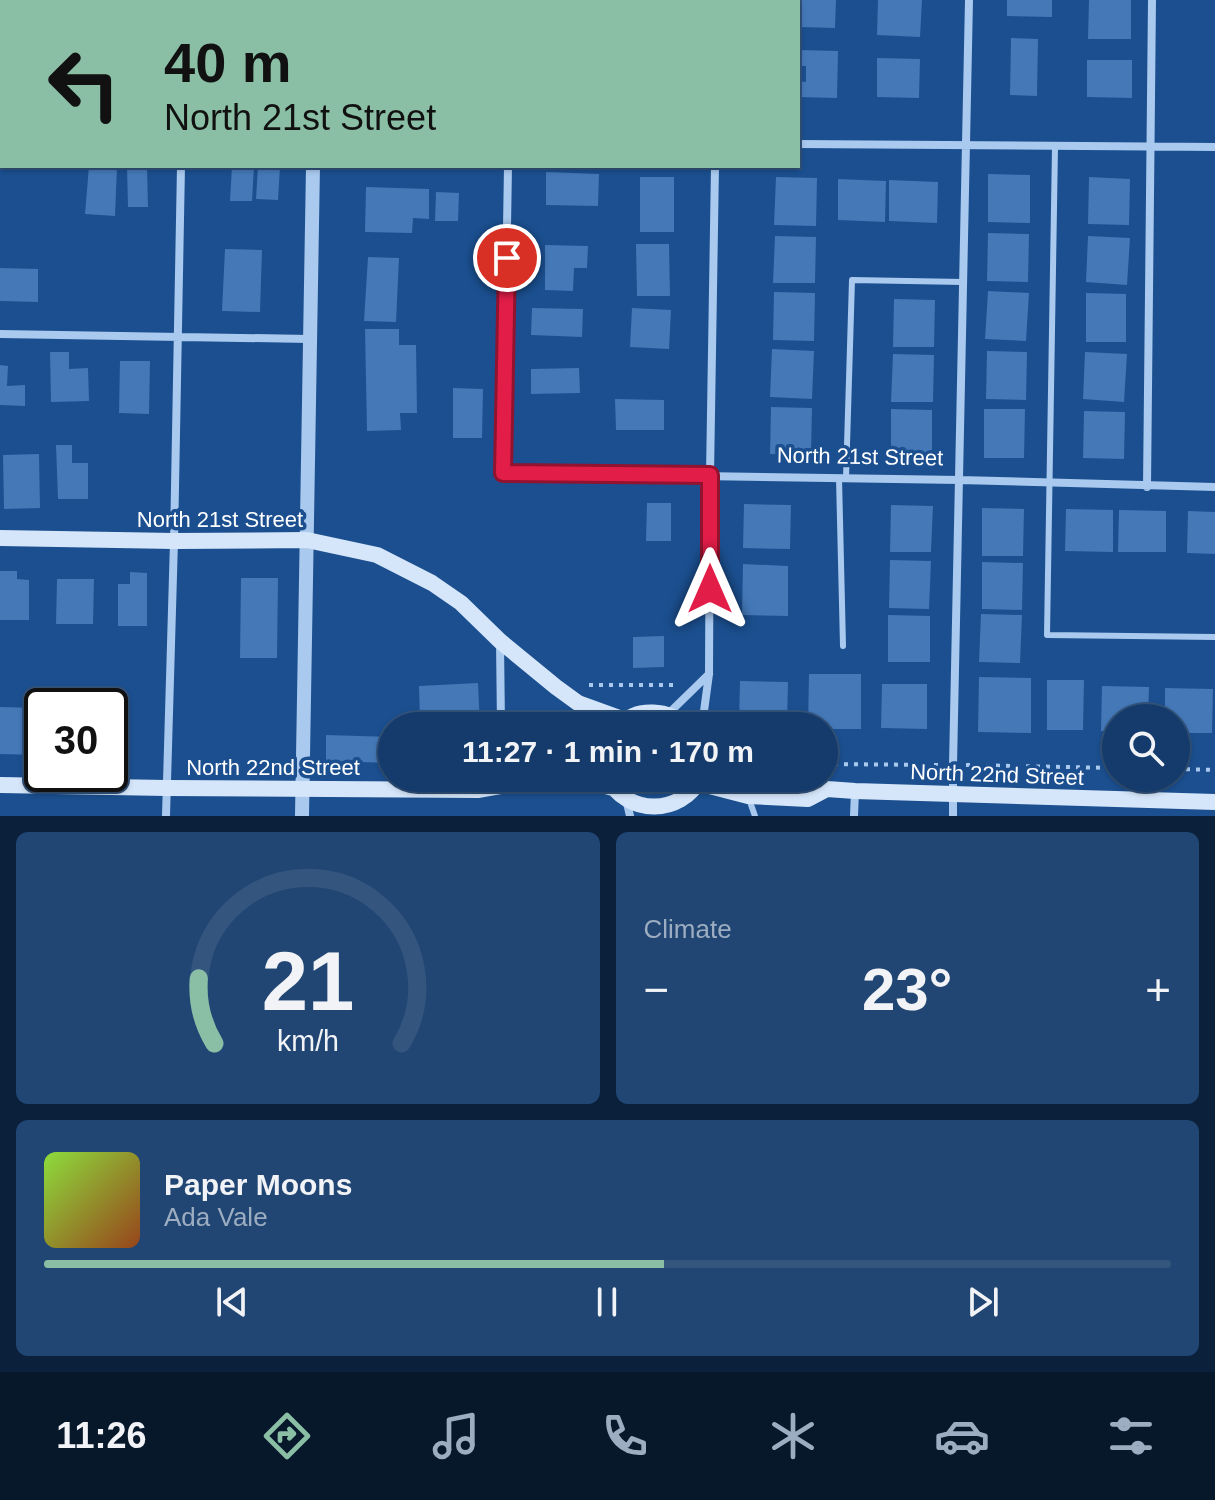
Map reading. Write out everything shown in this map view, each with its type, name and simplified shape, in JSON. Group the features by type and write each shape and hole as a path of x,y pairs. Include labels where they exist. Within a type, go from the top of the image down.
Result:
{"main road":[{"name":"North 21st Street","path":"0,538 307,540 377,555 423,578 461,603 500,641 556,687 578,703 598,712"},
{"name":"North 22nd Street","path":"0,785 378,789"},
{"name":"North 22nd Street","path":"838,790 1215,802"},
{"path":"616,792 628,809 657,811 670,811 690,792"},
{"name":"North 22nd Street","path":"735,792 748,796 808,799 821,792"}],"street":[{"path":"953,816 969,0"},
{"path":"1147,487 1152,0"},
{"path":"800,144 1215,147"},
{"path":"166,816 181,168"},
{"path":"302,816 313,168"},
{"name":"North 21st Street","path":"508,168 503,473 1215,487"},
{"path":"704,712 709,674 715,168"},
{"path":"0,334 310,339"},
{"path":"500,641 501,712"},
{"path":"670,712 709,674"},
{"path":"854,816 855,791"}],"lane":[{"path":"1055,147 1047,635 1215,637"},
{"path":"843,646 843,478 852,280 963,282"},
{"path":"748,796 755,816"}],"path":[{"path":"583,684 680,685"},
{"path":"838,764 940,765"},
{"path":"964,765 1102,768"},
{"path":"1190,769 1215,770"}],"building":[{"path":"800,0 836,0 835,28 800,27"},
{"path":"878,0 922,0 920,37 877,35"},
{"path":"1007,0 1052,0 1052,17 1007,16"},
{"path":"1089,0 1131,0 1131,39 1088,39"},
{"path":"1011,38 1038,39 1037,96 1010,95"},
{"path":"800,50 838,51 837,98 800,97 800,81 806,82 806,66 800,66"},
{"path":"877,58 920,59 919,98 877,97"},
{"path":"1087,60 1132,60 1132,98 1087,97"},
{"path":"89,168 117,168 115,216 85,214"},
{"path":"127,168 147,168 148,207 128,207"},
{"path":"232,168 254,168 252,201 230,201"},
{"path":"258,168 280,168 278,200 256,199"},
{"path":"546,172 599,174 598,206 546,205"},
{"path":"988,174 1030,175 1030,223 988,222"},
{"path":"640,177 674,177 674,232 640,232"},
{"path":"776,177 817,178 816,226 774,225"},
{"path":"1089,177 1130,179 1129,225 1088,224"},
{"path":"838,179 886,181 885,222 838,220"},
{"path":"889,180 938,182 937,223 889,221"},
{"path":"366,187 429,189 429,219 413,218 412,233 365,232"},
{"path":"436,192 459,193 458,221 435,221"},
{"path":"988,233 1029,234 1028,282 987,281"},
{"path":"775,236 816,237 815,283 773,283"},
{"path":"1088,236 1130,238 1127,285 1086,282"},
{"path":"636,244 669,244 670,296 637,296"},
{"path":"545,245 588,246 587,268 574,268 573,291 545,290"},
{"path":"225,249 262,250 260,312 222,311"},
{"path":"368,257 399,258 396,322 364,321"},
{"path":"0,268 38,269 38,302 0,301"},
{"path":"988,291 1029,293 1026,341 985,339"},
{"path":"774,292 815,293 814,341 773,340"},
{"path":"1086,293 1126,294 1126,342 1086,342"},
{"path":"894,299 935,300 934,347 893,347"},
{"path":"532,308 583,309 582,337 531,335"},
{"path":"632,308 671,310 669,349 630,347"},
{"path":"365,329 399,329 399,345 416,345 417,413 400,413 401,430 367,431"},
{"path":"772,349 814,351 812,399 770,397"},
{"path":"987,351 1027,352 1026,400 986,399"},
{"path":"50,352 69,352 69,369 88,368 89,401 51,402"},
{"path":"1085,352 1127,354 1124,402 1083,399"},
{"path":"893,354 934,355 933,402 891,402"},
{"path":"120,361 150,361 149,414 119,413"},
{"path":"0,365 8,366 7,386 25,385 25,406 0,405"},
{"path":"579,368 580,393 531,394 531,369"},
{"path":"453,388 483,389 482,438 453,438"},
{"path":"615,399 664,400 664,430 616,430"},
{"path":"771,407 812,408 811,455 770,454"},
{"path":"891,409 932,410 932,457 891,457"},
{"path":"984,409 1025,409 1024,458 984,458"},
{"path":"1084,411 1125,412 1124,459 1083,458"},
{"path":"56,445 72,445 72,463 88,463 88,499 58,499"},
{"path":"39,454 40,508 4,509 3,455"},
{"path":"647,503 671,503 671,541 646,541"},
{"path":"744,504 791,505 790,549 743,548"},
{"path":"891,505 933,506 931,552 890,552"},
{"path":"982,508 1024,509 1023,556 982,556"},
{"path":"1066,509 1113,510 1113,552 1065,551"},
{"path":"1119,510 1166,511 1166,552 1118,552"},
{"path":"1188,511 1215,512 1215,554 1187,553"},
{"path":"890,560 931,561 929,609 889,608"},
{"path":"982,562 1023,563 1022,610 982,609"},
{"path":"743,564 788,566 788,616 742,615"},
{"path":"0,571 17,571 17,579 29,580 29,620 0,620"},
{"path":"130,572 147,573 147,626 118,626 118,584 130,584"},
{"path":"241,578 278,578 277,658 240,658"},
{"path":"57,579 94,579 93,624 56,624"},
{"path":"981,614 1022,615 1020,663 979,662"},
{"path":"888,615 930,616 930,662 888,662"},
{"path":"664,636 664,667 633,668 633,637"},
{"path":"809,674 861,674 861,729 838,729 838,712 808,712"},
{"path":"979,677 1031,678 1031,733 978,732"},
{"path":"1047,680 1084,680 1083,730 1047,730"},
{"path":"740,681 788,682 787,712 739,712"},
{"path":"478,683 479,712 420,712 419,686"},
{"path":"882,684 927,684 927,729 881,728"},
{"path":"1102,686 1149,687 1148,704 1102,704 1101,731"},
{"path":"1165,688 1213,689 1212,733 1190,733 1190,704 1165,704"},
{"path":"0,707 24,708 24,755 0,754"},
{"path":"326,735 378,737 378,763 326,761"}],"route":[{"path":"507,258 503,473 710,475 710,589"}]}
